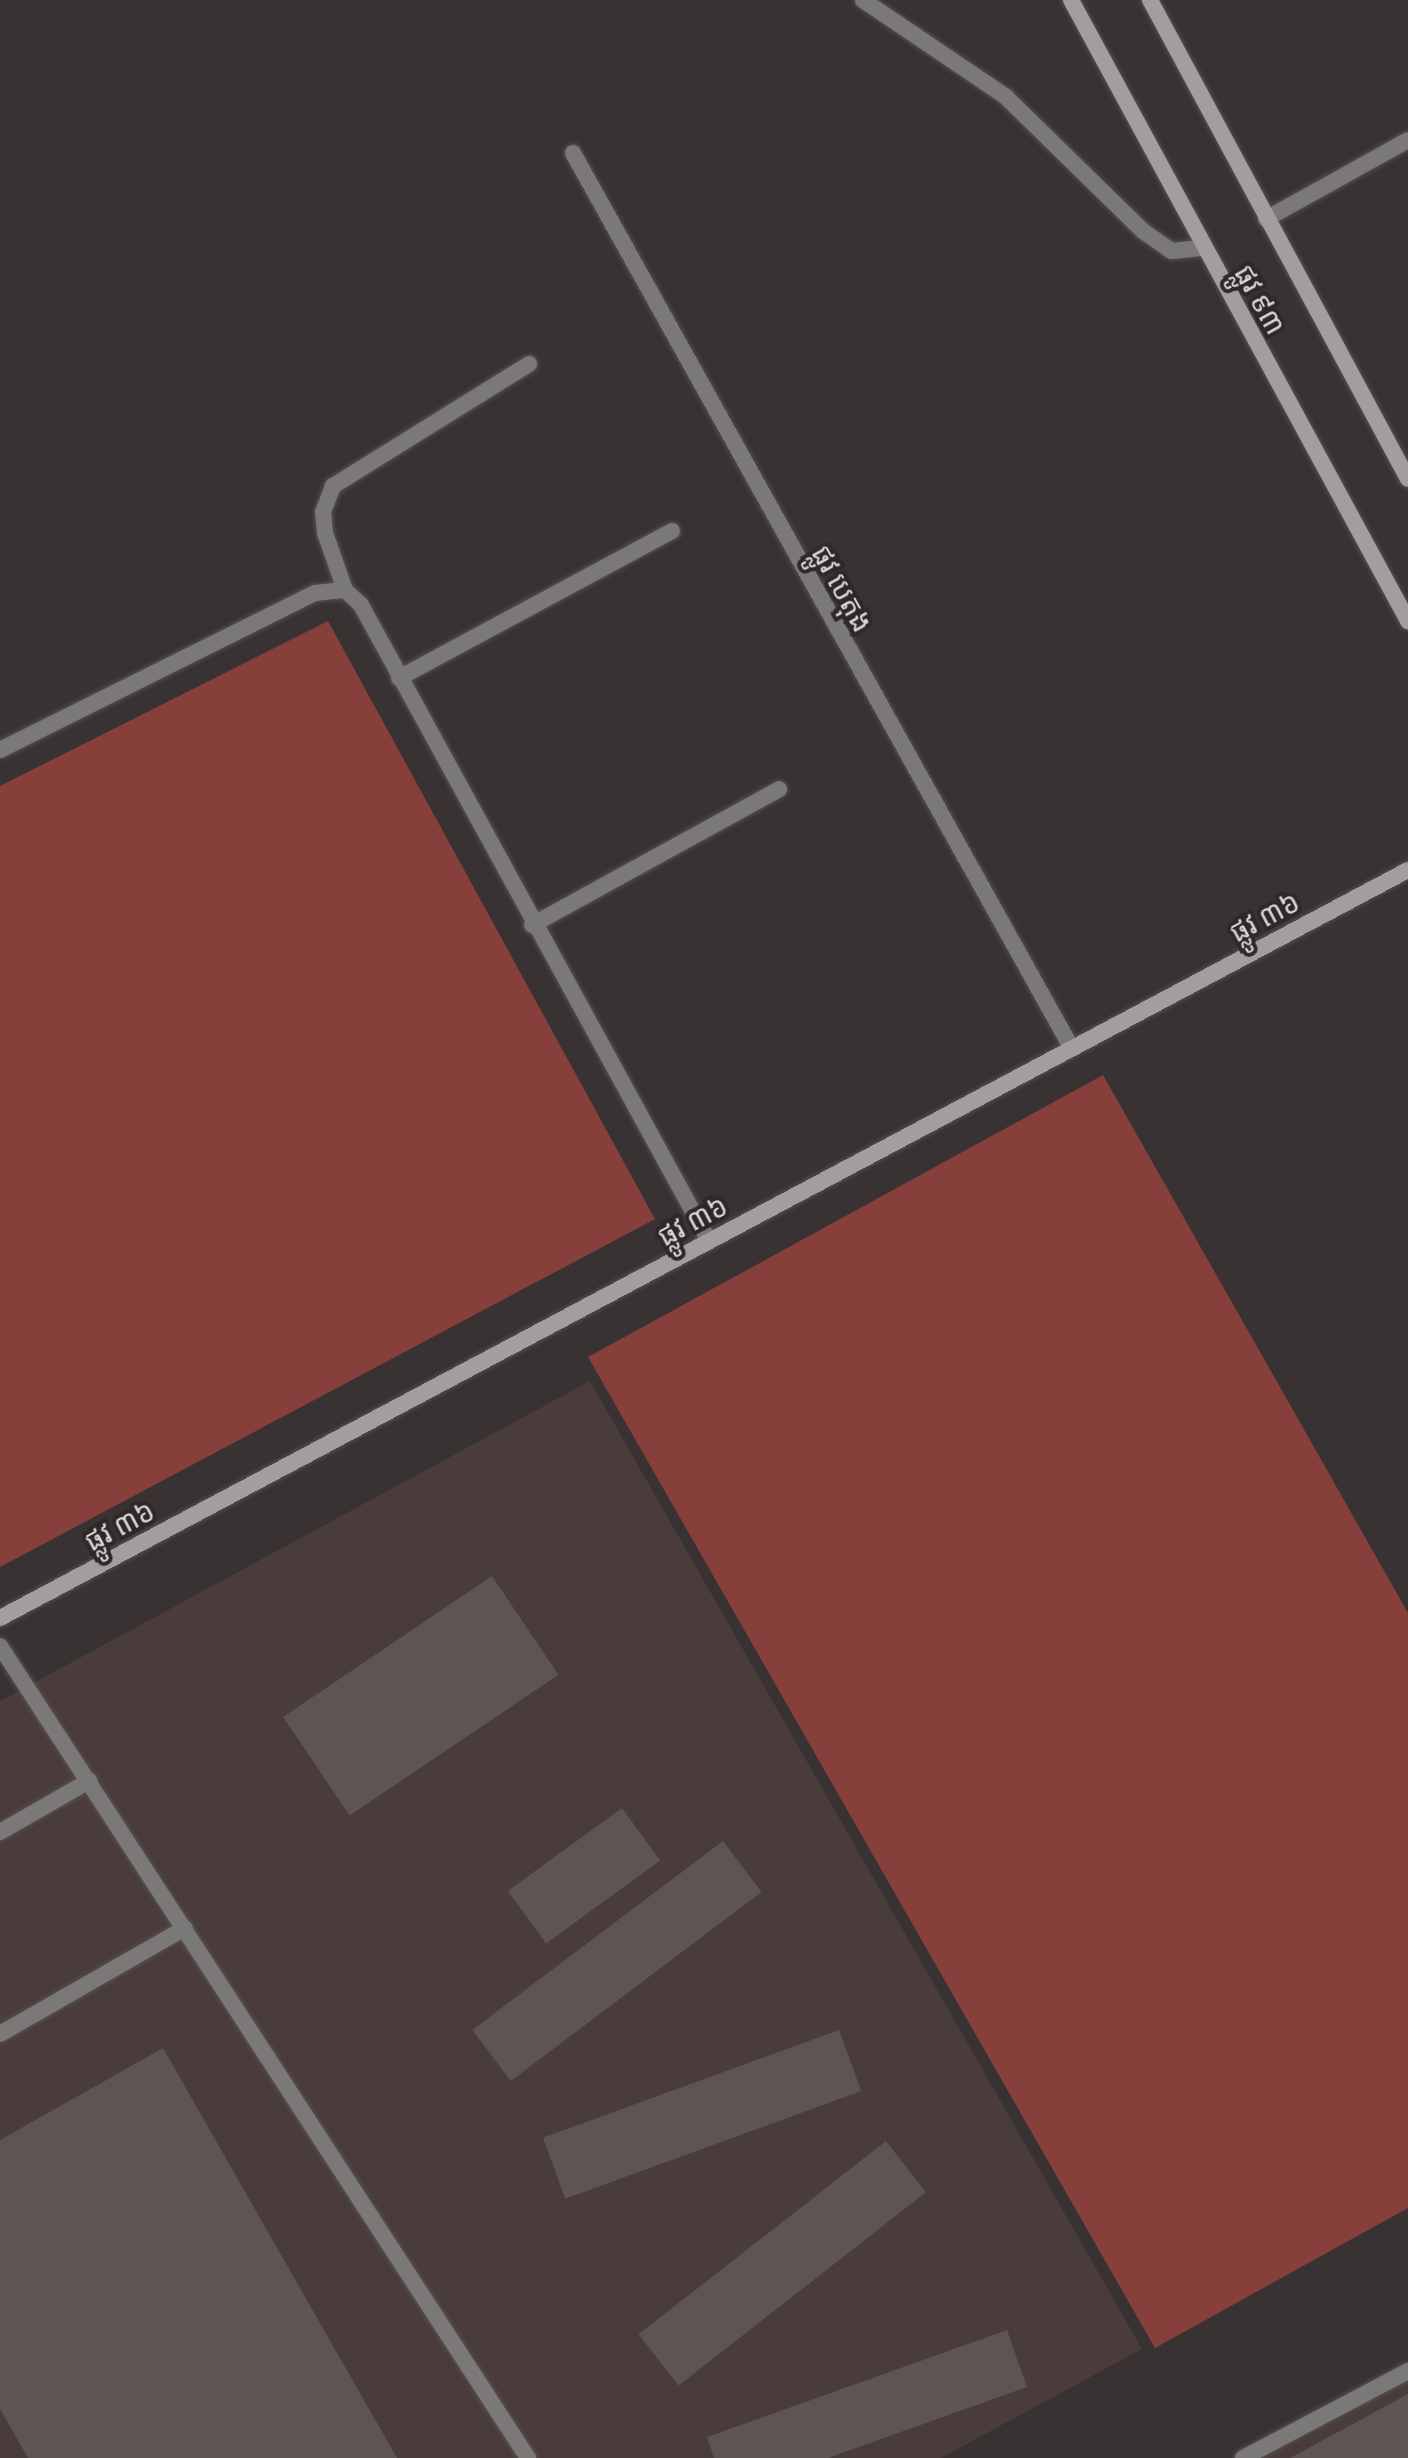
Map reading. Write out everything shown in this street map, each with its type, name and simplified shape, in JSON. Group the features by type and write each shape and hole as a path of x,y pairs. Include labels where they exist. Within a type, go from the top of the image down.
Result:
{"street":[{"path":"863,0 1006,97 1143,231 1172,251 1203,248"},
{"name":"ផ្លូវ ៩៣","path":"1071,0 1408,621"},
{"name":"ផ្លូវ ៩៣","path":"1150,0 1408,479"},
{"path":"1266,219 1408,140"},
{"name":"ផ្លូវ បេតុង","path":"573,153 1071,1047"},
{"path":"529,364 333,486 323,512 325,533 345,590 361,605 532,925 709,1241"},
{"path":"399,678 672,531"},
{"path":"0,750 315,593 345,590"},
{"path":"532,925 779,789"},
{"name":"ផ្លូវ ៣៦","path":"0,1618 1408,870"},
{"path":"0,1646 528,2458"},
{"path":"0,1832 89,1781"},
{"path":"0,2034 185,1928"},
{"path":"1243,2458 1408,2371"}],"shaded area":[{"path":"328,621 655,1219 0,1567 0,786"},
{"path":"1103,1075 1408,1613 1408,2208 1155,2348 588,1357"},
{"path":"590,1381 1142,2349 941,2458 0,2458 0,1701"},
{"path":"1408,2379 1408,2458 1261,2458"}],"building":[{"path":"492,1576 559,1675 350,1816 283,1717"},
{"path":"622,1808 660,1861 546,1943 508,1891"},
{"path":"723,1841 762,1892 511,2081 472,2030"},
{"path":"839,2030 861,2091 565,2199 543,2138"},
{"path":"163,2048 397,2458 28,2458 0,2409 0,2140"},
{"path":"886,2141 926,2192 679,2386 639,2334"},
{"path":"1007,2330 1027,2387 828,2458 714,2458 707,2437"},
{"path":"1408,2394 1408,2458 1290,2458"}]}
